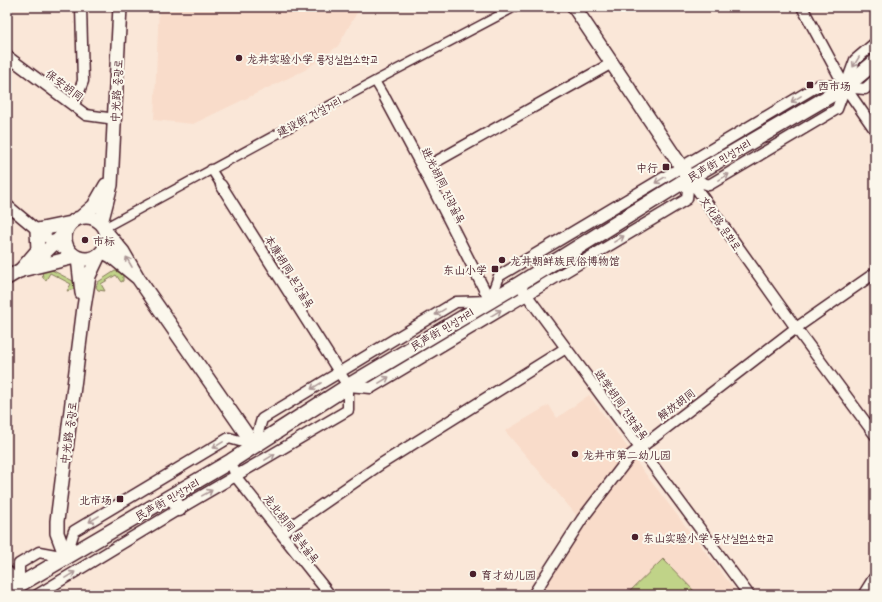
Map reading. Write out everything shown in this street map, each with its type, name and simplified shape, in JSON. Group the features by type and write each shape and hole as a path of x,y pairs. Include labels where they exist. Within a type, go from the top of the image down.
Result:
{"main road":[{"name":"民声街 민성거리","path":"7,592 66,557 175,503 254,445 348,386 490,301 523,290 685,172 845,87 875,62"}],"street":[{"path":"74,105 83,81 81,7"},
{"name":"中光路 중광로","path":"104,228 112,184 111,174 120,7"},
{"name":"建设街 건설거리","path":"104,228 375,81 516,7"},
{"name":"文化路 문화로","path":"574,7 685,172 796,328 875,435"},
{"path":"802,7 845,87 875,130"},
{"path":"845,87 855,60 875,43"},
{"name":"保安胡同","path":"7,56 86,115 115,119"},
{"path":"423,169 612,63"},
{"path":"845,87 864,89 875,80"},
{"name":"进光胡同 진광골목","path":"375,81 423,169 490,301"},
{"name":"本康胡同 본강골목","path":"211,169 348,386"},
{"path":"254,445 262,418 456,302 490,301 499,276 685,172"},
{"name":"中光路 중광로","path":"20,271 36,261 98,200 111,174"},
{"path":"7,205 54,243 77,258"},
{"path":"37,230 72,225 89,217 104,228 123,252 138,278 254,445"},
{"path":"72,225 66,246 77,258"},
{"path":"99,255 107,243 104,228"},
{"path":"20,271 38,250 37,230"},
{"path":"7,278 20,271 77,258 90,259 103,252 111,256 138,278"},
{"name":"中光路 중광로","path":"66,557 57,533 57,521 84,307 89,276 99,255"},
{"name":"中光路 중광로","path":"77,258 84,307"},
{"name":"解放胡同","path":"533,595 582,519 631,455 639,447 796,328 875,273"},
{"path":"37,595 175,503 236,477 348,410 348,386 371,388 523,290"},
{"name":"进学胡同 진학골목","path":"523,290 749,595"},
{"path":"281,533 381,464 566,348"},
{"path":"66,557 74,531 222,442 229,438 254,445"},
{"path":"231,461 236,477"},
{"name":"龙北胡同 룡북골목","path":"236,477 330,595"},
{"path":"7,571 19,585"},
{"path":"865,595 875,579"}],"shaded area":[{"name":"龙井实验小学 룡정실험소학교","path":"159,7 360,7 338,46 305,70 193,124 154,120"},
{"name":"龙井市第二幼儿园","path":"589,395 628,448 628,451 578,517 505,431 549,405 557,418"},
{"name":"东山实验小学 동산실험소학교","path":"634,459 739,595 541,595 587,520"}],"green space":[{"path":"50,269 73,281 75,289 67,291 71,284 50,273 46,280 43,278 42,271"},
{"path":"115,271 123,273 123,281 121,282 116,275 101,284 105,291 98,290 96,287 98,282"},
{"path":"663,559 698,595 626,595"}],"place":[{"name":"龙井实验小学 룡정실험소학교","path":"239,58"},
{"name":"西市场","path":"810,85"},
{"name":"中行","path":"666,167"},
{"name":"市标","path":"85,240"},
{"name":"龙井朝鲜族民俗博物馆","path":"502,260"},
{"name":"东山小学","path":"495,269"},
{"name":"龙井市第二幼儿园","path":"575,454"},
{"name":"北市场","path":"120,499"},
{"name":"东山实验小学 동산실험소학교","path":"635,537"},
{"name":"育才幼儿园","path":"473,574"}]}
